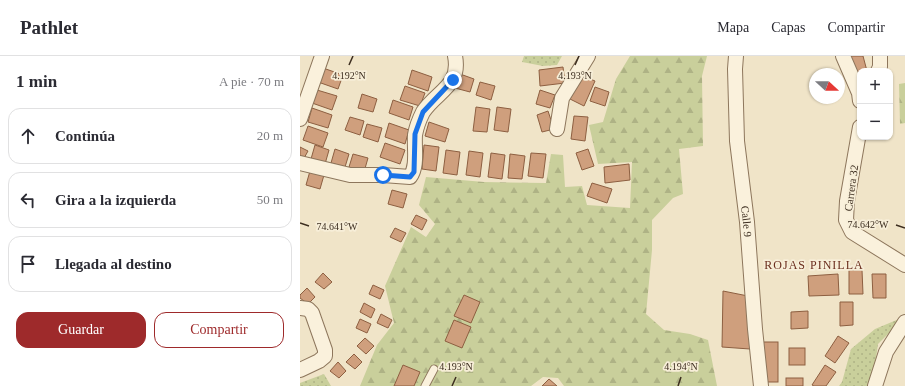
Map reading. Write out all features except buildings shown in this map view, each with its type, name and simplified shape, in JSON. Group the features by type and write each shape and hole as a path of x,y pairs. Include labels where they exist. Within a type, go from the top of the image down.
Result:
{"street":[{"path":"300,119 322,56"},
{"path":"300,163 350,175 410,177 414,172 415,134 423,112 453,80 457,64 455,56"},
{"path":"558,129 562,98 588,56"},
{"name":"Calle 9","path":"736,56 737,141 747,222 761,386"},
{"path":"843,56 857,88"},
{"path":"880,56 880,68"},
{"name":"Carrera 32","path":"858,140 847,200 846,220 852,232 905,265"},
{"path":"300,308 308,309 312,313 325,356 319,361 300,370"},
{"path":"875,386 886,352 905,322"}],"lane":[{"path":"425,386 434,369"}],"green space":[{"path":"524,56 562,56 557,65 543,66 522,62"},
{"path":"630,56 707,56 702,76 703,146 679,149 683,194 673,198 652,220 652,250 646,314 664,330 690,334 708,340 717,386 564,386 558,378 543,377 531,386 360,386 377,345 394,323 385,286 411,227 426,237 435,224 419,205 426,177 484,182 546,183 551,154 563,155 565,187 582,186 587,205 630,208 632,162 598,164 589,125 603,122 616,79"},
{"path":"905,83 905,123 900,124 899,84"},
{"path":"899,319 897,325 878,344 872,386 839,386 842,382 851,349 875,329"},
{"path":"324,374 331,386 300,386 300,383"}],"district":[{"name":"ROJAS PINILLA","path":"814,265"}],"route":[{"path":"383,175 410,177 414,172 415,134 423,112 453,80"}]}
